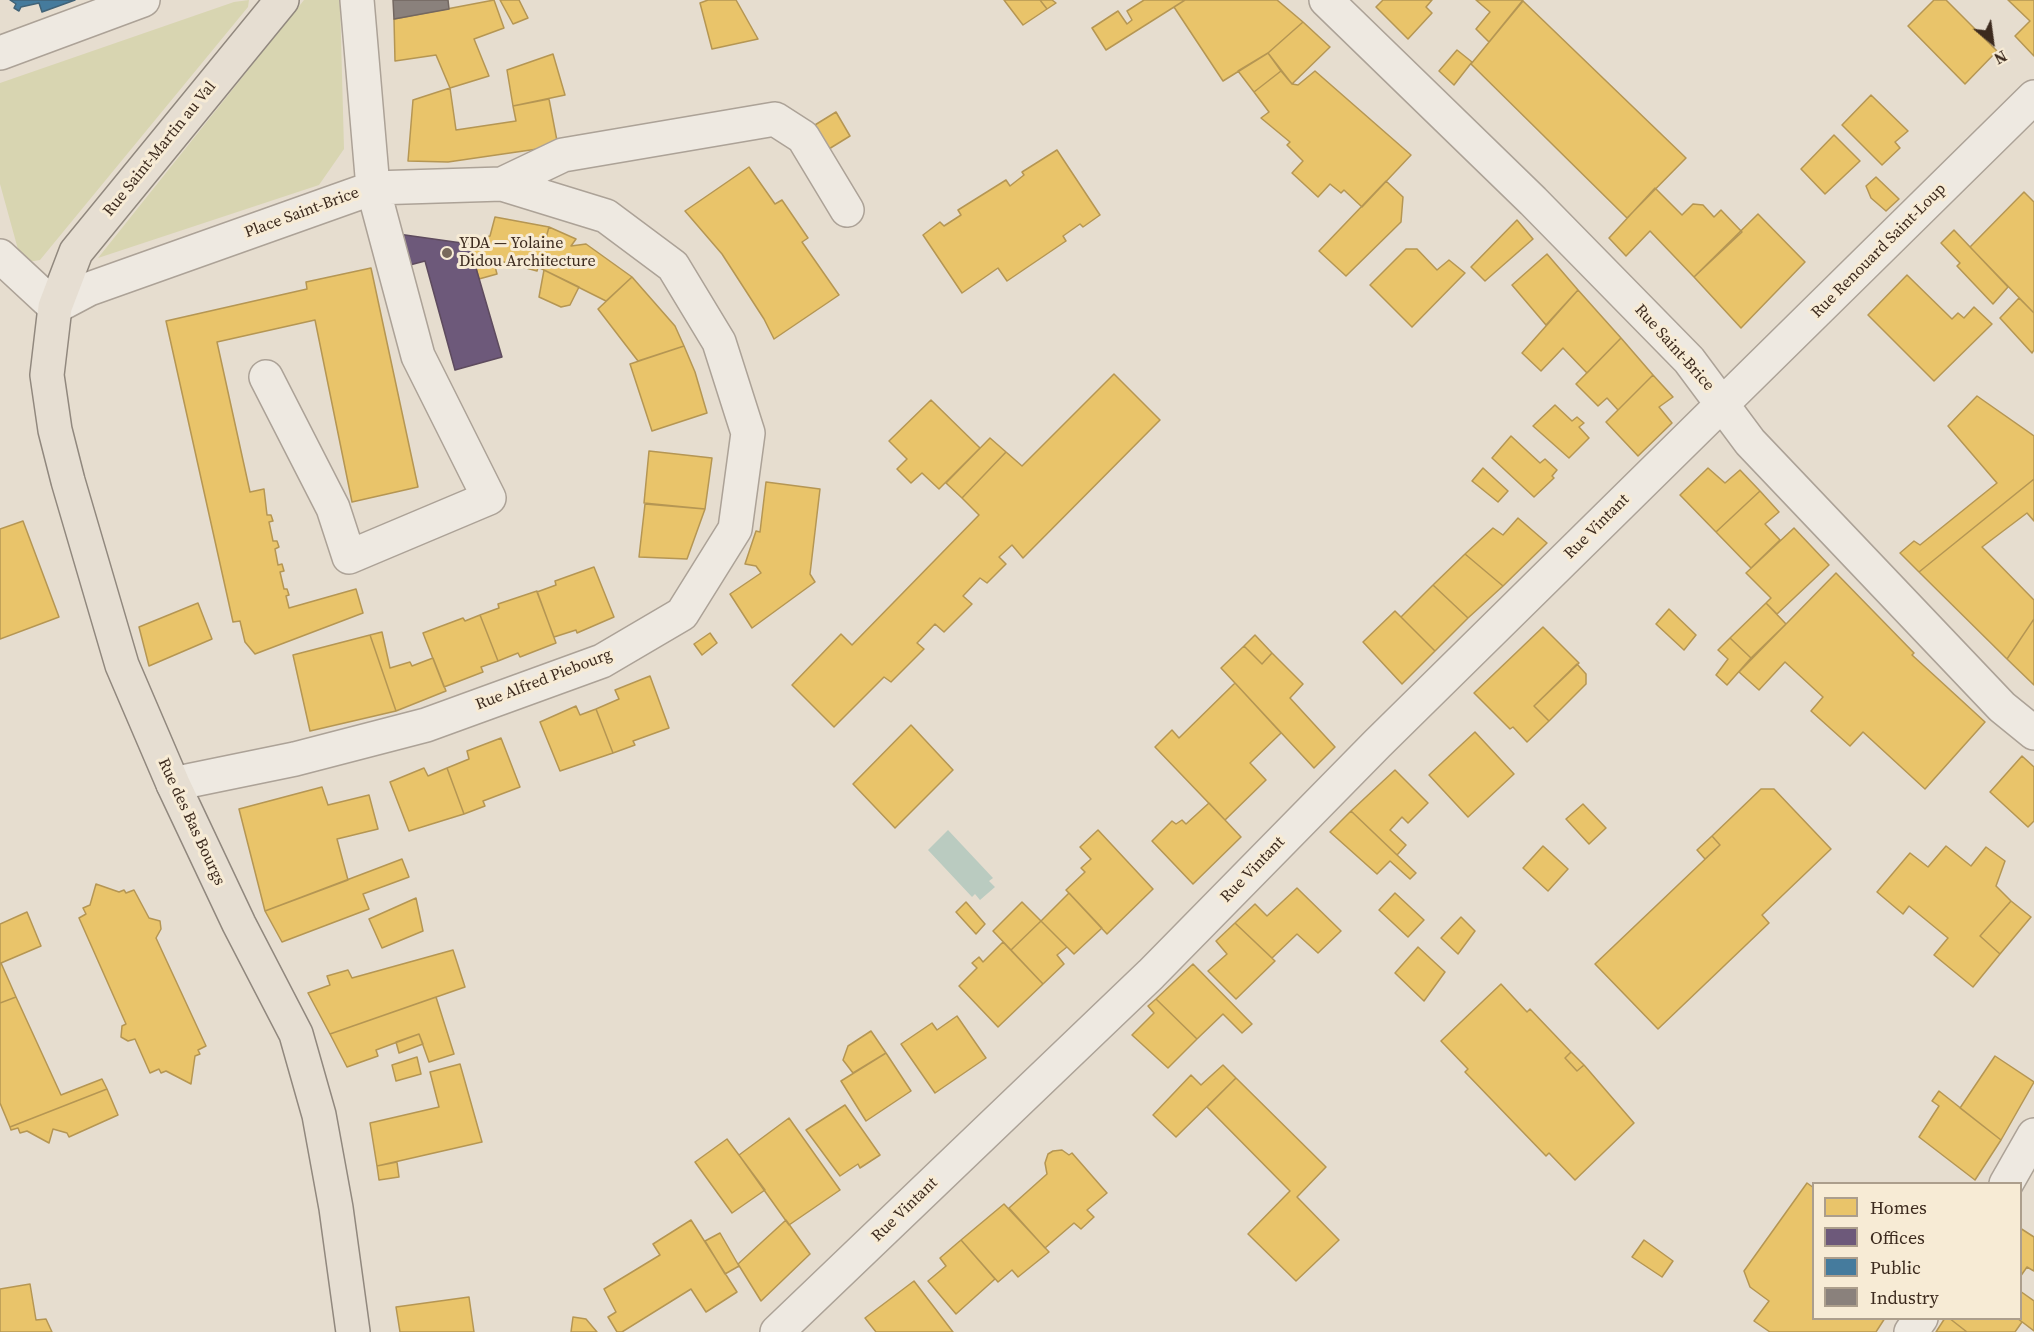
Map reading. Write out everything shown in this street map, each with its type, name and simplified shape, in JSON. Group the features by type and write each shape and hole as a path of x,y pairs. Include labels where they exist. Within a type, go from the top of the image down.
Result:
{"main road":[{"name":"Rue Saint-Martin au Val","path":"55,307 76,252 282,0"},
{"name":"Rue des Bas Bourgs","path":"55,307 47,375 56,430 122,665 172,784 296,1034 319,1115 336,1208 353,1332"}],"street":[{"path":"0,54 143,0"},
{"name":"Place Saint-Brice","path":"55,307 89,289 374,188 357,0"},
{"name":"Rue Saint-Brice","path":"1326,0 1533,201 1673,343 1723,403 1750,442 2002,707 2034,733"},
{"name":"Rue Renouard Saint-Loup","path":"1723,403 2034,97"},
{"path":"502,184 563,155 775,119 803,137 847,210"},
{"name":"Rue Alfred Piebourg","path":"172,784 295,759 426,725 602,661 682,614 735,529 747,433 719,342 673,266 606,216 502,184 374,188"},
{"path":"267,377 333,508 349,557 489,498 418,356 374,188"},
{"path":"0,256 55,307"},
{"name":"Rue Vintant","path":"777,1332 1151,974 1377,744 1723,403"},
{"path":"2007,1182 2034,1135"}],"shaded area":[{"path":"249,0 248,7 40,260 28,262 19,253 0,184 0,83 234,2"},
{"path":"304,0 340,0 344,149 319,185 98,258"},
{"path":"948,830 993,878 989,881 995,887 980,900 975,894 972,897 928,850"}],"building: Homes":[{"path":"494,0 504,28 474,39 489,76 450,88 436,55 395,61 394,19"},
{"path":"500,0 519,0 528,18 513,24"},
{"path":"708,0 736,0 758,39 712,49 700,3"},
{"path":"1004,0 1040,0 1047,9 1023,25"},
{"path":"1040,0 1052,0 1056,3 1047,9"},
{"path":"1144,0 1185,0 1106,50 1092,28 1118,11 1127,24 1132,20 1127,11"},
{"path":"1185,0 1277,0 1303,22 1268,53 1223,81 1174,7"},
{"path":"1383,0 1432,0 1426,7 1432,13 1408,39 1376,7"},
{"path":"1476,0 1523,0 1489,42 1476,29 1490,12"},
{"path":"1934,0 1946,0 1997,51 1965,84 1908,26"},
{"path":"2008,0 2034,0 2034,56 2015,36 2030,21"},
{"path":"1523,1 1686,158 1627,218 1471,64"},
{"path":"1303,22 1330,47 1292,84 1268,53"},
{"path":"1457,50 1472,62 1454,85 1439,71"},
{"path":"1268,53 1281,71 1254,92 1238,71"},
{"path":"553,54 565,95 513,106 507,70"},
{"path":"1281,71 1292,84 1298,85 1315,71 1411,155 1362,207 1344,190 1341,193 1330,184 1318,197 1292,173 1303,161 1287,145 1290,142 1261,118 1269,112 1254,92"},
{"path":"450,88 456,130 516,121 513,106 549,99 558,146 448,162 408,161 413,100"},
{"path":"1871,95 1908,131 1895,142 1900,148 1882,165 1842,125"},
{"path":"836,112 850,136 824,152 810,128"},
{"path":"1834,135 1860,161 1825,194 1801,169"},
{"path":"1057,150 1100,215 1083,227 1080,224 1063,236 1066,241 1007,281 998,268 962,293 923,235 940,222 944,226 961,215 958,210 1006,180 1010,186 1024,175 1022,172"},
{"path":"749,167 775,204 782,200 808,238 802,242 839,295 774,339 764,319 722,254 685,211"},
{"path":"1876,177 1899,199 1886,211 1871,198 1866,186"},
{"path":"1386,181 1403,197 1401,222 1346,276 1319,251"},
{"path":"1655,188 1682,215 1693,204 1703,205 1714,217 1721,210 1742,232 1694,277 1650,231 1626,256 1609,238"},
{"path":"2024,192 2034,202 2034,313 1970,247"},
{"path":"1758,214 1805,262 1741,328 1694,277"},
{"path":"495,217 549,227 537,271 493,259 497,274 479,279 469,242 490,236"},
{"path":"1517,220 1533,239 1485,281 1471,267"},
{"path":"549,227 576,239 571,246 586,244 632,277 606,301 538,267"},
{"path":"1954,230 2008,287 1993,304 1957,266 1960,263 1941,243"},
{"path":"1406,249 1417,249 1437,270 1449,260 1465,273 1412,327 1370,285"},
{"path":"1547,254 1578,290 1546,325 1512,285"},
{"path":"371,268 418,487 352,502 315,320 217,342 250,492 264,489 267,515 271,515 273,521 269,522 273,541 277,541 279,547 275,549 278,565 282,564 284,571 280,572 284,589 287,589 289,595 286,596 289,608 356,589 363,613 255,654 245,642 240,621 233,622 166,321 307,289 306,282"},
{"path":"544,270 579,287 570,305 561,307 539,297"},
{"path":"1907,275 1952,319 1958,313 1964,318 1974,307 1992,324 1934,381 1868,315"},
{"path":"632,277 675,326 684,346 638,361 598,309"},
{"path":"1578,290 1621,338 1587,373 1563,348 1541,371 1522,353"},
{"path":"2019,298 2034,313 2034,350 2032,353 2000,318"},
{"path":"1621,338 1653,375 1618,410 1607,398 1598,406 1576,384"},
{"path":"684,346 695,372 707,413 652,431 630,364"},
{"path":"1114,374 1160,420 1023,558 1012,545 999,557 1006,564 987,583 980,578 963,596 972,604 944,632 935,624 917,643 924,649 891,682 884,677 834,727 792,685 841,634 852,645 979,515 962,498 1006,452 1022,466"},
{"path":"1653,375 1673,397 1659,407 1672,423 1638,456 1606,422"},
{"path":"1977,396 2034,436 2034,479 1919,572 1900,553 1914,541 1920,545 1997,483 1948,426"},
{"path":"931,400 980,448 939,489 922,473 911,483 897,469 907,459 889,441"},
{"path":"1555,405 1572,421 1577,417 1584,423 1579,427 1589,438 1569,458 1533,426"},
{"path":"1511,436 1540,463 1545,459 1557,470 1552,476 1554,478 1534,497 1492,458"},
{"path":"990,438 1006,452 962,498 946,483"},
{"path":"649,451 712,458 705,509 644,503"},
{"path":"1483,468 1508,491 1498,502 1472,481"},
{"path":"1708,468 1725,483 1740,470 1760,491 1716,532 1680,495"},
{"path":"2034,479 2034,521 2027,513 1982,547 2034,600 2034,619 2007,659 1919,572"},
{"path":"766,482 820,489 810,574 815,582 752,628 730,594 761,573 756,566 745,564 756,531 760,532"},
{"path":"1760,491 1779,512 1765,524 1780,540 1751,568 1716,532"},
{"path":"645,504 705,509 687,559 639,557"},
{"path":"1518,518 1547,543 1503,586 1465,554 1493,528 1503,535"},
{"path":"23,521 59,617 0,639 0,529"},
{"path":"1794,528 1829,565 1777,614 1766,603 1771,598 1746,573"},
{"path":"1465,554 1503,586 1468,618 1433,585"},
{"path":"594,567 614,617 577,633 576,630 554,637 537,592 556,585 555,581"},
{"path":"1836,573 1914,653 1912,655 1985,722 1925,789 1863,732 1850,746 1811,711 1823,697 1785,662 1759,690 1739,672"},
{"path":"1433,585 1468,618 1435,651 1401,617"},
{"path":"537,591 556,643 520,657 518,653 498,661 480,615 499,608 498,604"},
{"path":"198,603 212,639 149,666 139,627"},
{"path":"1766,603 1786,624 1751,658 1730,638"},
{"path":"1669,609 1696,635 1684,650 1656,624"},
{"path":"1395,611 1435,651 1402,684 1363,642"},
{"path":"480,615 498,661 481,667 483,672 444,687 423,633 463,618 465,621"},
{"path":"2034,619 2034,685 2007,659"},
{"path":"1543,627 1579,663 1534,706 1549,721 1527,742 1513,727 1510,729 1474,693"},
{"path":"382,632 390,668 410,662 412,666 433,658 446,691 396,711 370,635"},
{"path":"710,633 717,643 702,655 694,644"},
{"path":"370,635 396,711 310,731 293,655"},
{"path":"1255,635 1272,653 1262,664 1244,646"},
{"path":"1730,638 1751,658 1727,685 1716,675 1728,659 1718,650"},
{"path":"1244,646 1262,664 1272,653 1303,684 1290,698 1335,747 1314,768 1221,668"},
{"path":"1577,664 1586,674 1586,684 1549,721 1534,706"},
{"path":"650,676 669,728 633,741 635,745 613,753 596,709 619,699 615,690"},
{"path":"1235,683 1281,733 1250,763 1266,780 1225,820 1155,747 1172,730 1179,738"},
{"path":"576,706 580,715 596,709 613,753 560,771 540,722"},
{"path":"911,725 953,770 895,828 853,784"},
{"path":"1475,732 1514,774 1468,817 1429,775"},
{"path":"501,738 520,787 483,801 485,806 464,814 447,768 469,759 467,751"},
{"path":"2022,756 2034,767 2034,821 2028,827 1990,792"},
{"path":"424,768 428,776 447,768 464,814 409,831 390,782"},
{"path":"1395,770 1428,803 1408,823 1402,817 1390,830 1406,845 1397,855 1351,811"},
{"path":"322,787 328,805 369,795 378,829 337,839 348,880 265,911 239,809"},
{"path":"1761,789 1774,789 1831,849 1762,915 1769,923 1658,1029 1595,964 1720,845 1712,836"},
{"path":"1209,803 1241,837 1193,884 1152,841 1172,821 1176,824 1182,820 1186,824"},
{"path":"1583,804 1606,828 1589,844 1566,819"},
{"path":"1351,811 1416,873 1410,879 1390,861 1377,874 1330,832"},
{"path":"1098,830 1153,889 1107,934 1066,890 1085,872 1081,868 1091,859 1080,847"},
{"path":"1712,836 1720,845 1705,859 1697,850"},
{"path":"1543,846 1568,869 1548,891 1523,868"},
{"path":"1946,846 1971,866 1986,847 2005,861 1996,886 2011,901 1980,936 2000,954 1973,987 1934,955 1948,938 1909,906 1903,914 1877,892 1910,853 1928,867"},
{"path":"402,859 409,877 363,894 369,909 282,942 265,911"},
{"path":"96,884 119,892 124,890 126,893 134,890 149,918 160,921 161,929 156,938 206,1046 198,1050 200,1054 195,1056 191,1084 166,1071 161,1073 159,1069 150,1073 135,1039 128,1041 121,1037 122,1026 126,1024 79,918 86,914 83,908 90,905"},
{"path":"1297,888 1341,931 1318,953 1297,934 1272,958 1235,923 1255,904 1267,916"},
{"path":"1069,893 1102,928 1074,954 1041,921"},
{"path":"1395,893 1424,920 1408,937 1379,910"},
{"path":"416,898 423,931 382,948 369,919"},
{"path":"2011,901 2031,917 2000,954 1980,936"},
{"path":"966,902 985,924 976,934 956,912"},
{"path":"1022,902 1041,921 1011,950 993,931"},
{"path":"27,912 41,946 1,963 16,997 0,1003 0,924"},
{"path":"1461,917 1475,931 1458,954 1441,938"},
{"path":"1041,921 1067,947 1057,955 1064,964 1043,984 1011,950"},
{"path":"1235,923 1275,961 1236,999 1208,971 1227,954 1216,941"},
{"path":"1003,942 1043,984 998,1027 959,986 977,968 972,963 979,957 983,962"},
{"path":"1418,947 1445,972 1424,1001 1395,973"},
{"path":"453,950 465,987 330,1034 308,993 330,985 327,976 348,970 352,978"},
{"path":"1193,964 1252,1024 1242,1033 1223,1014 1197,1039 1156,999"},
{"path":"1501,984 1527,1012 1530,1009 1571,1052 1565,1058 1577,1071 1584,1065 1634,1123 1575,1180 1549,1153 1546,1156 1465,1072 1468,1069 1441,1041"},
{"path":"16,997 61,1095 102,1079 107,1089 10,1127 0,1103 0,1003"},
{"path":"436,997 454,1054 429,1062 419,1034 376,1050 378,1056 347,1067 330,1034"},
{"path":"1156,999 1197,1039 1168,1068 1132,1035 1154,1013 1148,1006"},
{"path":"957,1016 986,1058 935,1093 901,1044 932,1023 937,1030"},
{"path":"871,1031 886,1053 853,1073 843,1060 848,1046"},
{"path":"419,1034 423,1044 399,1053 396,1042"},
{"path":"1571,1052 1584,1065 1577,1071 1565,1058"},
{"path":"886,1053 911,1091 866,1121 841,1081"},
{"path":"1995,1056 2034,1082 2001,1140 1960,1108"},
{"path":"417,1057 421,1074 396,1081 392,1065"},
{"path":"460,1064 482,1142 377,1166 370,1123 439,1107 430,1072"},
{"path":"1223,1065 1236,1078 1176,1137 1153,1115 1191,1075 1201,1085"},
{"path":"1236,1078 1326,1167 1297,1197 1339,1240 1296,1281 1248,1234 1290,1191 1207,1107"},
{"path":"107,1089 118,1115 69,1137 67,1133 53,1129 49,1143 27,1131 20,1133 18,1128 11,1130 10,1127"},
{"path":"1939,1091 2001,1140 1975,1180 1919,1137 1939,1106 1932,1101"},
{"path":"845,1105 880,1155 860,1168 858,1164 840,1176 806,1130"},
{"path":"789,1118 840,1190 789,1225 739,1155"},
{"path":"727,1139 765,1190 732,1213 695,1162"},
{"path":"1062,1150 1069,1155 1072,1153 1107,1193 1087,1210 1094,1217 1081,1229 1074,1223 1045,1248 1009,1208 1047,1174 1045,1163 1048,1154"},
{"path":"397,1162 399,1177 379,1180 377,1166"},
{"path":"1807,1183 1812,1187 1812,1320 1884,1320 1876,1332 1770,1332 1754,1321 1769,1301 1750,1287 1744,1271"},
{"path":"1004,1204 1049,1252 1018,1277 1012,1270 998,1282 961,1240"},
{"path":"691,1220 737,1292 706,1312 691,1289 622,1332 617,1332 608,1317 616,1312 604,1289 660,1255 653,1244"},
{"path":"786,1220 810,1254 761,1301 738,1264"},
{"path":"2022,1229 2034,1237 2034,1271 2027,1267 2022,1274"},
{"path":"720,1233 739,1266 725,1274 705,1241"},
{"path":"961,1240 995,1279 956,1314 928,1281 946,1266 940,1258"},
{"path":"1644,1240 1673,1261 1662,1277 1632,1257"},
{"path":"914,1281 953,1332 876,1332 865,1318"},
{"path":"30,1284 36,1320 46,1319 52,1332 0,1332 0,1289"},
{"path":"2022,1292 2034,1301 2034,1331 2020,1320 2022,1320"},
{"path":"469,1297 474,1332 400,1332 396,1307"},
{"path":"573,1317 586,1319 597,1332 571,1332"},
{"path":"1944,1320 1952,1320 1967,1332 1936,1332"},
{"path":"1952,1320 2020,1320 2022,1322 2015,1332 1967,1332"}],"building: Offices":[{"path":"398,234 469,244 502,357 455,370 425,261 406,266"}],"building: Public":[{"path":"10,0 75,0 42,12 39,3 21,7 19,11 14,8 16,4"}],"building: Industry":[{"path":"393,0 448,0 449,9 394,19"}],"place":[{"name":"YDA — Yolaine Didou Architecture","path":"447,253"}]}
